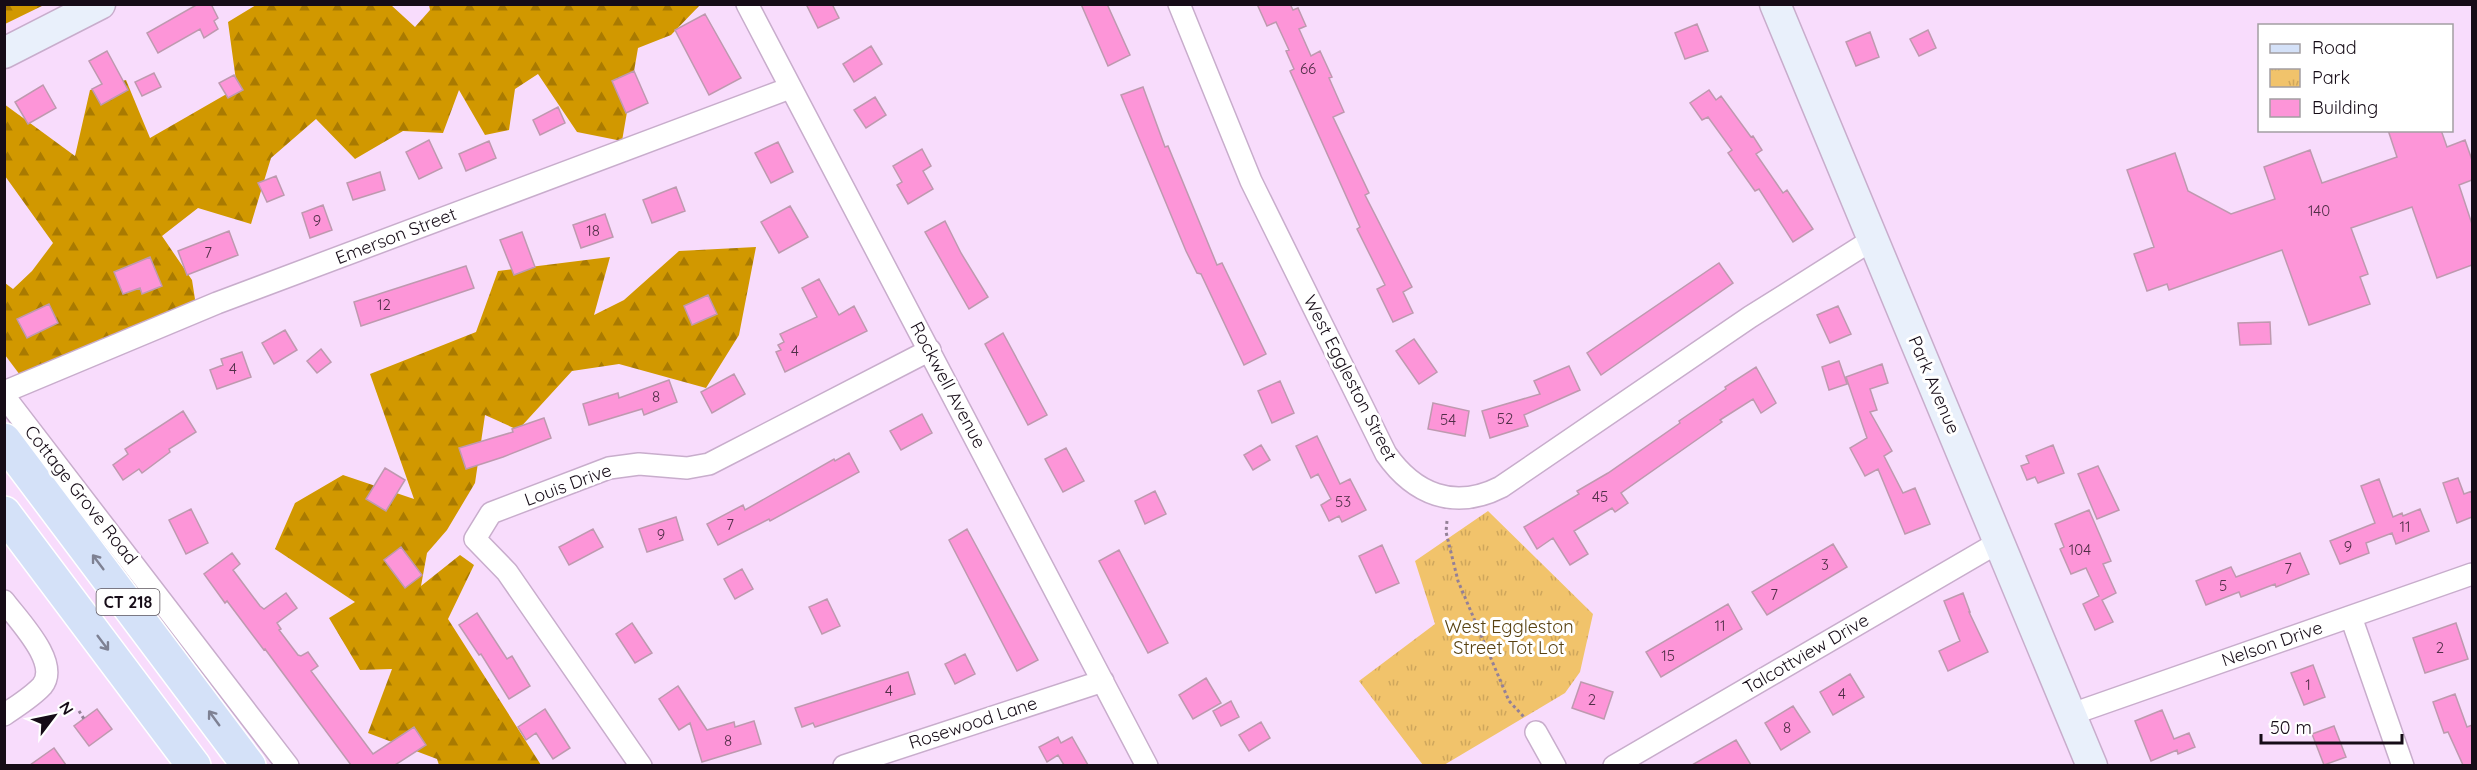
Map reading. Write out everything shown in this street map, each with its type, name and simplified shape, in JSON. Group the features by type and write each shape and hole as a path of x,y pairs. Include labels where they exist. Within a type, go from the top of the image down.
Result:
{"main road":[{"name":"Cottage Grove Road","path":"4,440 249,765"},
{"name":"CT 218","path":"4,513 194,765"}],"street":[{"path":"4,53 100,4"},
{"name":"Rockwell Avenue","path":"747,4 1147,765"},
{"name":"West Eggleston Street","path":"1179,4 1251,181 1386,454 1406,478 1431,493 1443,497 1467,498 1501,487 1749,317 1872,240"},
{"name":"Park Avenue","path":"1775,4 2092,765"},
{"name":"Emerson Street","path":"4,394 217,303 790,88"},
{"name":"Louis Drive","path":"641,765 507,572 475,539 491,513 609,468 639,464 687,468 709,464 930,350"},
{"name":"Cottage Grove Road","path":"4,394 288,765"},
{"name":"Talcottview Drive","path":"1614,765 2000,542"},
{"name":"Nelson Drive","path":"2072,714 2472,574"},
{"path":"4,601 40,650 48,671 46,680 40,688 4,715"},
{"path":"2351,617 2403,765"},
{"name":"Rosewood Lane","path":"844,765 1103,681"},
{"path":"1536,732 1555,765"}],"path":[{"path":"1447,521 1446,532 1452,557 1467,603 1509,701 1536,732"},
{"path":"79,711 84,719"}],"green space":[{"path":"5,4 44,4 44,5 5,24"},
{"path":"256,5 391,5 415,27 430,10 429,5 700,5 671,35 638,48 622,141 577,132 538,74 515,89 509,130 485,135 459,90 443,133 403,131 355,159 316,119 271,158 251,224 198,208 162,236 192,280 197,312 26,383 5,355 5,283 13,289 32,271 53,243 5,176 4,104 75,156 90,90 126,80 150,138 237,88 228,22"},
{"path":"756,247 739,335 706,388 619,364 572,371 518,430 485,415 475,483 447,530 427,553 421,586 460,555 474,565 448,619 541,765 439,765 437,759 368,733 392,669 360,670 329,618 355,602 275,549 295,503 343,475 414,499 370,374 476,332 498,271 610,257 594,315 624,300 679,251"},
{"name":"West Eggleston Street Tot Lot","path":"1488,511 1593,614 1580,672 1565,693 1444,765 1423,765 1359,681 1435,624 1415,561"}],"building":[{"path":"198,4 211,4 218,18 214,21 218,29 204,38 200,29 158,53 147,33"},
{"path":"806,4 832,4 839,18 818,28"},
{"path":"1081,4 1107,4 1130,55 1108,66"},
{"path":"1257,4 1290,4 1293,10 1298,8 1306,26 1299,29 1311,56 1320,51 1344,112 1333,117 1369,193 1365,195 1412,287 1403,292 1413,313 1393,322 1377,289 1385,285 1357,229 1360,227 1290,71 1294,69 1286,51 1289,50 1276,22 1267,26"},
{"path":"705,14 741,78 709,95 675,30"},
{"path":"1697,24 1708,51 1685,59 1675,33"},
{"path":"1928,30 1936,48 1919,56 1910,39"},
{"path":"1870,32 1879,57 1856,66 1846,42"},
{"path":"871,46 882,64 854,82 843,64"},
{"path":"107,51 128,90 101,105 92,89 102,84 89,61"},
{"path":"634,71 648,103 626,113 612,81"},
{"path":"154,73 161,87 142,96 135,82"},
{"path":"234,75 243,90 228,98 219,83"},
{"path":"43,85 56,108 28,124 15,102"},
{"path":"1143,87 1165,147 1168,146 1217,265 1222,263 1266,354 1244,365 1201,274 1197,273 1186,251 1121,95"},
{"path":"1709,90 1716,100 1721,96 1751,137 1753,136 1762,150 1756,154 1783,193 1787,190 1813,229 1793,242 1759,189 1755,191 1728,153 1732,150 1708,117 1702,120 1690,103"},
{"path":"875,97 886,115 866,128 854,110"},
{"path":"558,107 565,123 540,135 533,120"},
{"path":"2389,132 2442,132 2447,147 2465,140 2472,160 2472,180 2459,185 2472,224 2472,265 2437,278 2412,207 2351,228 2368,274 2360,277 2370,304 2309,325 2282,250 2169,290 2167,284 2147,291 2134,254 2154,247 2127,170 2175,153 2188,191 2231,214 2275,199 2264,167 2310,150 2322,183 2397,157"},
{"path":"429,140 442,168 419,179 406,152"},
{"path":"489,141 496,158 466,171 459,154"},
{"path":"778,142 793,172 771,183 755,153"},
{"path":"922,149 931,166 923,171 933,189 908,204 897,185 902,182 893,166"},
{"path":"380,172 385,190 353,200 347,183"},
{"path":"276,176 284,195 267,202 258,183"},
{"path":"676,187 685,211 652,223 643,200"},
{"path":"323,205 332,230 310,238 302,213"},
{"path":"790,206 808,237 779,253 761,222"},
{"path":"605,214 613,237 581,248 573,225"},
{"path":"945,221 961,253 988,297 969,309 925,232"},
{"path":"229,231 238,255 187,275 178,251"},
{"path":"522,232 535,267 514,275 500,240"},
{"path":"150,257 162,286 142,294 140,288 123,294 114,272"},
{"path":"1719,263 1733,283 1601,375 1587,353"},
{"path":"466,266 474,288 361,326 354,302"},
{"path":"819,279 839,315 854,306 867,331 785,372 776,352 781,350 778,345 784,342 780,334 817,317 802,288"},
{"path":"708,295 717,314 692,325 684,306"},
{"path":"49,304 58,323 27,338 17,319"},
{"path":"1838,306 1851,334 1830,343 1817,315"},
{"path":"2270,322 2271,344 2240,345 2238,323"},
{"path":"285,330 297,350 274,364 262,343"},
{"path":"1003,333 1047,415 1028,425 985,344"},
{"path":"1414,339 1437,372 1419,384 1396,351"},
{"path":"321,349 331,362 317,373 307,361"},
{"path":"242,352 251,377 217,389 210,370 223,365 221,359"},
{"path":"1839,361 1847,384 1829,390 1822,367"},
{"path":"1882,364 1888,383 1870,389 1877,410 1870,412 1892,451 1884,456 1903,493 1915,488 1930,524 1905,534 1878,469 1865,476 1850,448 1867,438 1846,377"},
{"path":"1569,366 1580,390 1524,415 1528,426 1490,438 1482,411 1540,394 1534,381"},
{"path":"1756,367 1776,403 1761,413 1753,399 1720,420 1722,422 1621,493 1628,503 1615,512 1612,508 1574,531 1588,554 1570,565 1553,538 1537,549 1524,527 1579,494 1577,491 1608,473"},
{"path":"734,374 745,394 712,413 701,392"},
{"path":"669,380 677,402 644,415 642,409 589,425 583,404 618,393 619,398"},
{"path":"1280,381 1294,413 1272,423 1258,391"},
{"path":"1433,403 1469,411 1465,436 1428,429"},
{"path":"183,411 196,432 169,449 170,452 142,473 139,469 123,480 113,465 128,454 125,449"},
{"path":"922,414 932,433 901,450 890,431"},
{"path":"544,418 551,438 466,469 459,448 513,432 512,429"},
{"path":"1317,436 1340,484 1350,479 1366,510 1342,522 1339,516 1329,521 1321,505 1331,499 1318,474 1311,478 1296,446"},
{"path":"1261,445 1270,460 1253,470 1244,455"},
{"path":"2053,445 2064,473 2038,483 2035,477 2027,480 2021,466 2029,463 2026,456"},
{"path":"1066,448 1084,481 1063,492 1045,459"},
{"path":"849,453 859,472 770,521 769,519 718,545 707,524 743,505 745,510 834,459 835,461"},
{"path":"2098,466 2119,510 2097,519 2078,474"},
{"path":"385,468 405,480 386,511 366,499"},
{"path":"2458,478 2464,494 2472,491 2472,517 2457,523 2443,483"},
{"path":"2379,479 2393,517 2402,513 2403,516 2420,509 2429,531 2396,544 2392,533 2366,543 2369,553 2340,564 2330,541 2375,523 2361,486"},
{"path":"1155,491 1166,514 1145,524 1135,501"},
{"path":"191,509 208,543 186,554 169,520"},
{"path":"2089,510 2111,561 2103,564 2116,593 2102,600 2113,622 2095,630 2083,604 2099,596 2086,568 2071,574 2060,549 2064,547 2055,524"},
{"path":"676,517 683,540 647,552 639,529"},
{"path":"593,529 603,547 569,565 559,547"},
{"path":"967,529 1038,660 1017,671 949,540"},
{"path":"1833,544 1847,567 1767,615 1752,592"},
{"path":"1382,545 1399,583 1376,593 1359,556"},
{"path":"401,547 422,575 405,588 384,560"},
{"path":"1119,550 1168,643 1148,653 1099,561"},
{"path":"232,553 240,564 233,570 260,606 264,609 286,593 297,608 277,623 281,629 279,630 298,655 301,656 308,652 318,666 311,671 373,754 414,727 426,745 395,765 351,765 265,649 227,601 225,603 204,574"},
{"path":"2300,553 2309,574 2241,597 2239,592 2206,605 2196,581 2231,567 2236,577"},
{"path":"742,569 753,589 735,599 724,579"},
{"path":"1963,593 1969,612 1988,652 1948,671 1939,651 1960,641 1944,601"},
{"path":"827,599 840,626 822,634 809,607"},
{"path":"1728,604 1742,629 1661,677 1646,652"},
{"path":"477,613 507,659 512,656 530,686 509,699 481,654 479,655 459,625"},
{"path":"632,623 652,653 635,663 616,634"},
{"path":"2456,623 2468,659 2425,673 2413,638"},
{"path":"965,654 975,674 955,684 945,664"},
{"path":"2313,665 2325,697 2304,705 2291,673"},
{"path":"908,672 915,694 815,727 813,723 802,727 795,708"},
{"path":"1850,674 1864,697 1833,715 1820,692"},
{"path":"1206,678 1221,703 1193,719 1179,695"},
{"path":"1581,682 1613,692 1604,719 1572,708"},
{"path":"678,686 707,730 734,722 735,727 754,721 761,744 702,762 690,723 679,730 659,699"},
{"path":"2455,694 2467,727 2472,725 2472,765 2463,765 2448,732 2444,733 2433,702"},
{"path":"1231,701 1239,717 1221,726 1213,711"},
{"path":"1793,706 1810,732 1781,750 1765,723"},
{"path":"97,709 112,729 89,746 74,726"},
{"path":"545,709 570,748 553,759 536,733 526,740 518,727"},
{"path":"2162,710 2174,739 2189,733 2195,747 2178,754 2177,750 2151,761 2135,721"},
{"path":"1261,722 1270,738 1249,751 1239,735"},
{"path":"2334,726 2346,757 2324,765 2312,734"},
{"path":"1058,737 1061,743 1072,737 1088,765 1064,765 1058,755 1047,762 1039,747"},
{"path":"1736,740 1751,765 1692,765"},
{"path":"54,748 66,765 30,765"}]}
